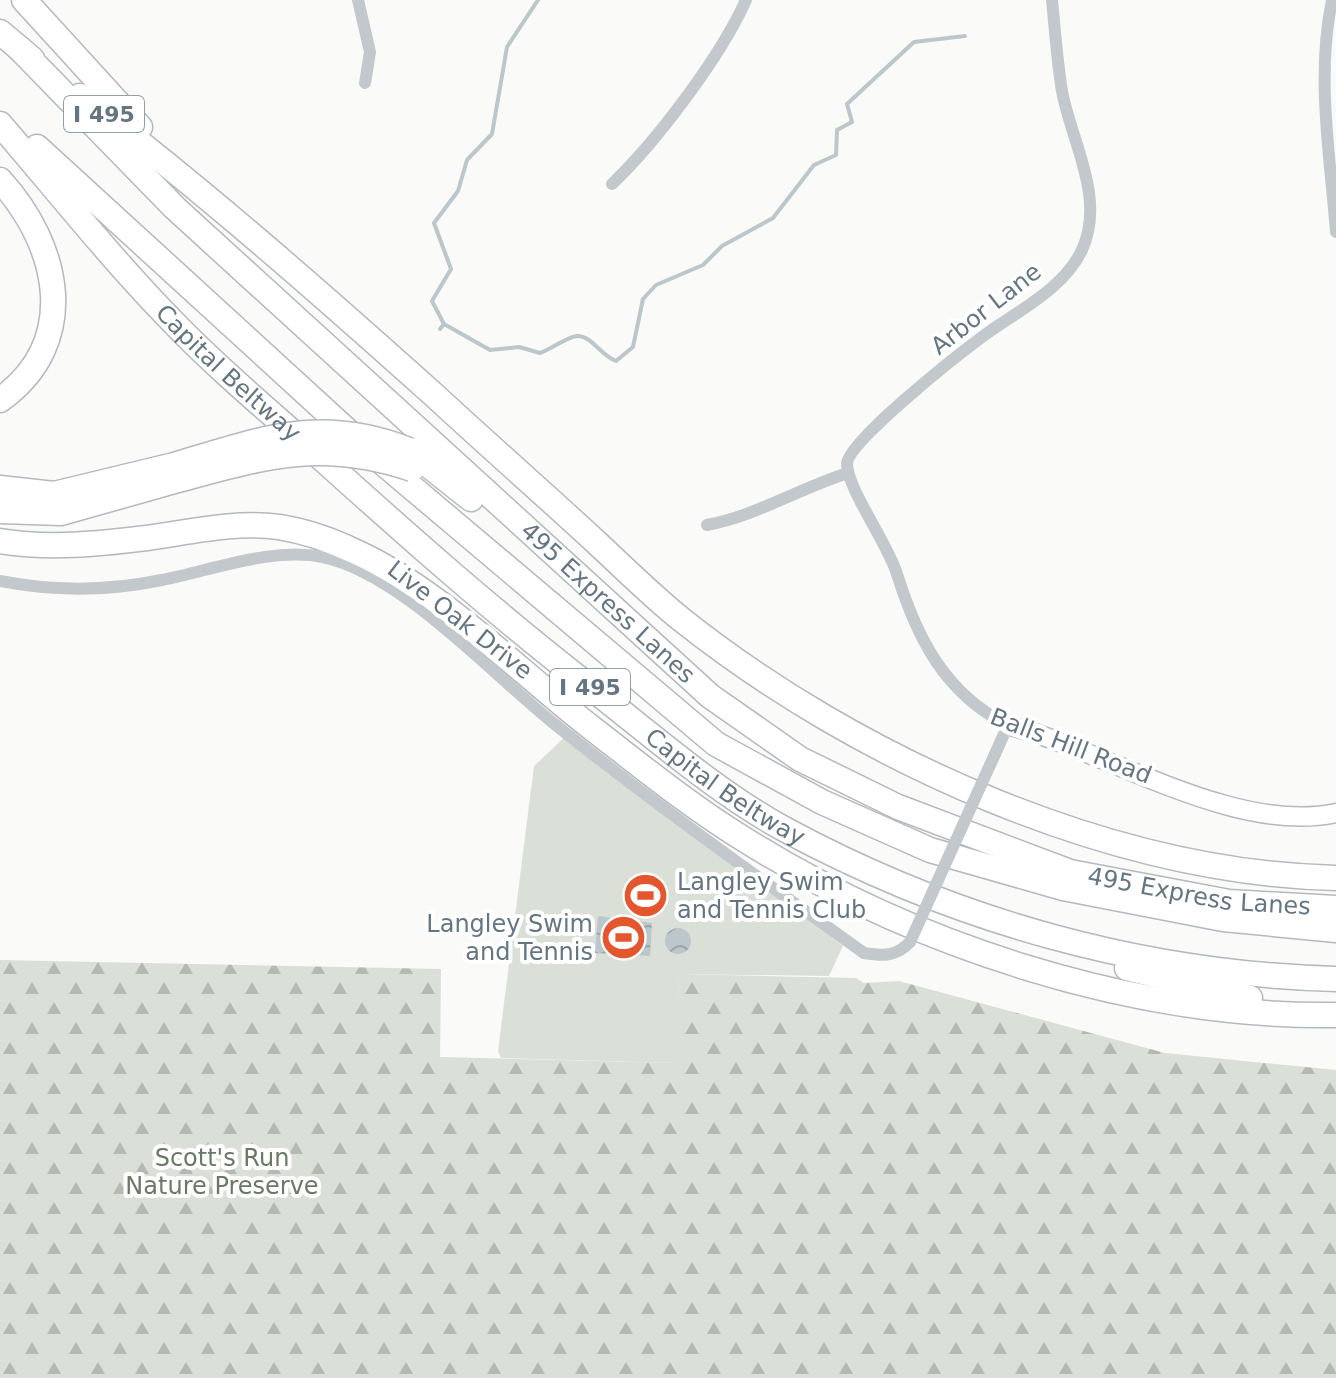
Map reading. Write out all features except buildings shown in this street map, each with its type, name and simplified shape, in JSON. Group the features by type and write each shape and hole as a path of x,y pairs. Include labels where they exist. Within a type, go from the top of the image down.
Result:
{"highway":[{"path":"24,0 188,179"},
{"name":"I 495","path":"0,32 188,179 682,619 806,707 899,758 1078,830 1167,855 1231,868 1336,878"},
{"name":"495 Express Lanes","path":"20,49 175,208 710,696 800,759 898,807 1040,862 1085,875 1229,902 1336,908"},
{"name":"495 Express Lanes","path":"0,113 377,458 716,744 822,802 930,850 1063,888 1223,919 1336,930"},
{"name":"Capital Beltway","path":"0,124 173,323 498,615 693,767 782,829 884,878 962,911 1015,928 1228,972 1336,979"},
{"path":"0,180 29,221 46,260 56,300 51,333 38,363 19,387 0,400"},
{"path":"0,511 61,513 299,431 377,437 468,496 609,623 710,696"},
{"path":"0,488 54,494 272,454 301,452 411,459 716,744"},
{"path":"0,541 71,546 205,527 275,526 318,537 359,553 424,593 590,726 742,838 906,924 1065,980 1157,1002 1253,1013 1336,1015"},
{"path":"1015,928 1104,962 1241,998 1336,1006"}],"street":[{"path":"358,0 370,52 365,83"},
{"path":"612,184 701,74 731,32 746,0"},
{"name":"Arbor Lane","path":"848,473 847,460 863,436 981,338 1048,291 1082,250 1089,223 1090,193 1063,93 1052,0"},
{"path":"1332,0 1325,47 1325,106 1336,232"},
{"path":"707,525 752,512 791,492 848,473"},
{"name":"Balls Hill Road","path":"848,473 885,542 927,649 957,691 983,713 1008,725 1233,807 1277,817 1336,813"},
{"name":"Live Oak Drive","path":"0,581 55,589 114,588 301,553 351,567 389,588 550,720 694,832 864,953 886,957 910,942 1008,725"}],"green space":[{"name":"Langley Swim and Tennis Club","path":"567,735 843,946 829,976 679,974 677,1063 501,1058 498,1051 534,766"},
{"name":"Scott's Run Nature Preserve","path":"0,960 441,969 440,1057 676,1063 679,974 856,978 864,983 899,981 1165,1053 1336,1070 1336,1378 0,1378"}],"water":[{"name":"Langley Swim and Tennis","path":"598,916 652,923 650,956 595,953"},
{"path":"678,928 687,932 691,941 687,950 678,954 669,950 665,941 669,932"}],"waterway":[{"path":"444,324 432,301 451,269 434,223 458,191 467,160 492,134 507,47 538,0"},
{"path":"440,329 444,324 490,350 519,347 540,353 577,336 591,342 616,361 633,347 643,299 656,285 703,265 722,246 773,218 814,165 836,155 837,130 852,122 847,104 914,42 965,36"}],"place":[{"name":"Langley Swim and Tennis Club","path":"646,896"},
{"name":"Langley Swim and Tennis","path":"624,938"}]}
